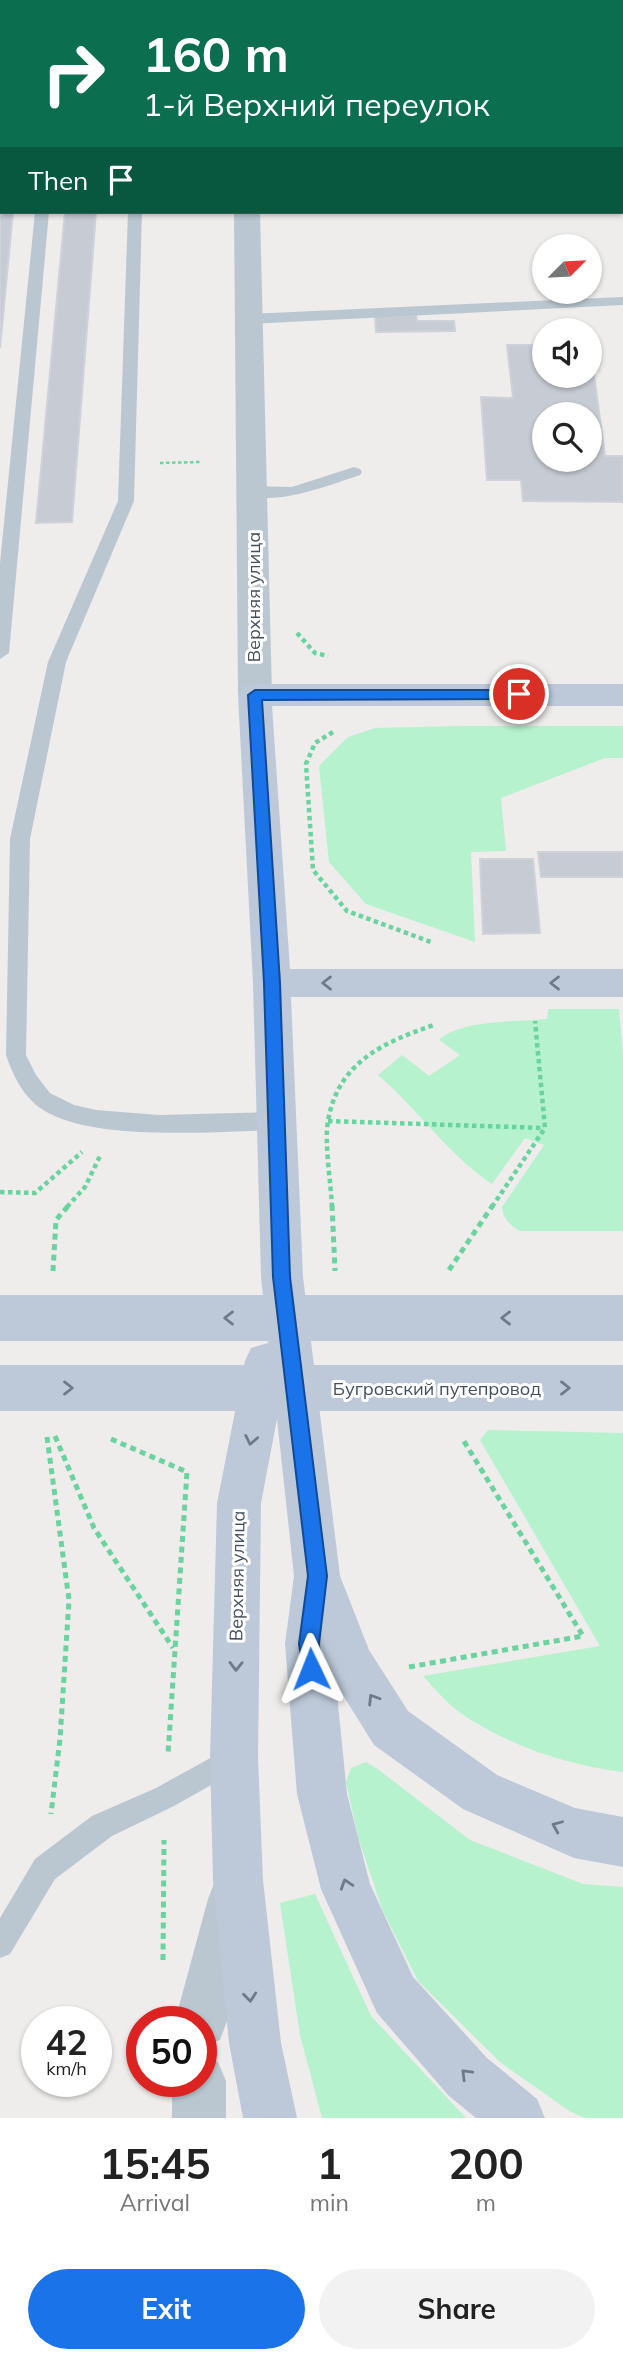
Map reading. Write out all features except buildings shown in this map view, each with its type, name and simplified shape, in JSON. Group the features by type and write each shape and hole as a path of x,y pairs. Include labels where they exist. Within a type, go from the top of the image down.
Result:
{"main road":[{"path":"255,695 623,695"},
{"name":"Верхняя улица","path":"255,695 272,983 282,1277 317,1576 309,1644 322,1794 346,1889 395,1995 468,2077 518,2118"},
{"path":"272,983 623,983"},
{"name":"Верхняя улица","path":"270,2118 255,2043 238,1880 234,1758 239,1503 282,1277"},
{"path":"0,1318 623,1318"},
{"name":"Бугровский путепровод","path":"0,1388 623,1388"},
{"path":"317,1576 350,1663 391,1728 480,1792 574,1833 623,1842"}],"street":[{"name":"Верхняя улица","path":"247,214 255,695"},
{"path":"205,2006 238,1880"},
{"path":"199,2097 199,2118"}],"lane":[{"path":"0,653 42,214"},
{"path":"135,214 126,501 57,662 20,839 8,1054 48,1103 82,1115 117,1122 277,1121"},
{"path":"247,319 623,301"},
{"path":"253,492 293,492 354,472"},
{"path":"0,1944 45,1869 102,1826 165,1797 234,1758"}],"path":[{"path":"128,464 201,462"},
{"path":"297,623 297,636 314,653 338,658"},
{"path":"335,731 316,743 306,764 313,870 347,911 433,943"},
{"path":"442,1280 545,1128 532,983"},
{"path":"336,1285 328,1121 342,1082 374,1049 401,1036 443,1024"},
{"path":"328,1121 545,1128"},
{"path":"0,1192 35,1193 117,1122"},
{"path":"52,1274 56,1220 85,1187 117,1122"},
{"path":"45,1423 69,1600 60,1739 45,1869"},
{"path":"396,1669 583,1636 458,1432"},
{"path":"53,1434 94,1528 174,1649"},
{"path":"163,1968 165,1797 187,1472"}],"green space":[{"path":"623,726 623,758 605,758 501,798 506,851 471,852 475,942 366,904 329,862 319,766 348,737 375,728"},
{"path":"548,1009 619,1009 623,1055 623,1231 516,1229 505,1218 502,1207 544,1145 525,1138 492,1184 461,1159 378,1075 402,1055 429,1076 460,1055 439,1040 449,1033 475,1025 547,1019"},
{"path":"488,1430 623,1433 623,1772 560,1759 499,1736 457,1710 423,1676 600,1646 480,1440"},
{"path":"366,1762 470,1840 583,1884 623,1887 623,2118 585,2118 571,2112 501,2063 418,1981 382,1909 358,1837 346,1782 351,1768"},
{"path":"315,1894 371,2016 466,2118 322,2118 300,2035 280,1903"}],"route":[{"path":"311,1669 309,1644 317,1576 282,1277 272,983 255,695 519,694"}]}
